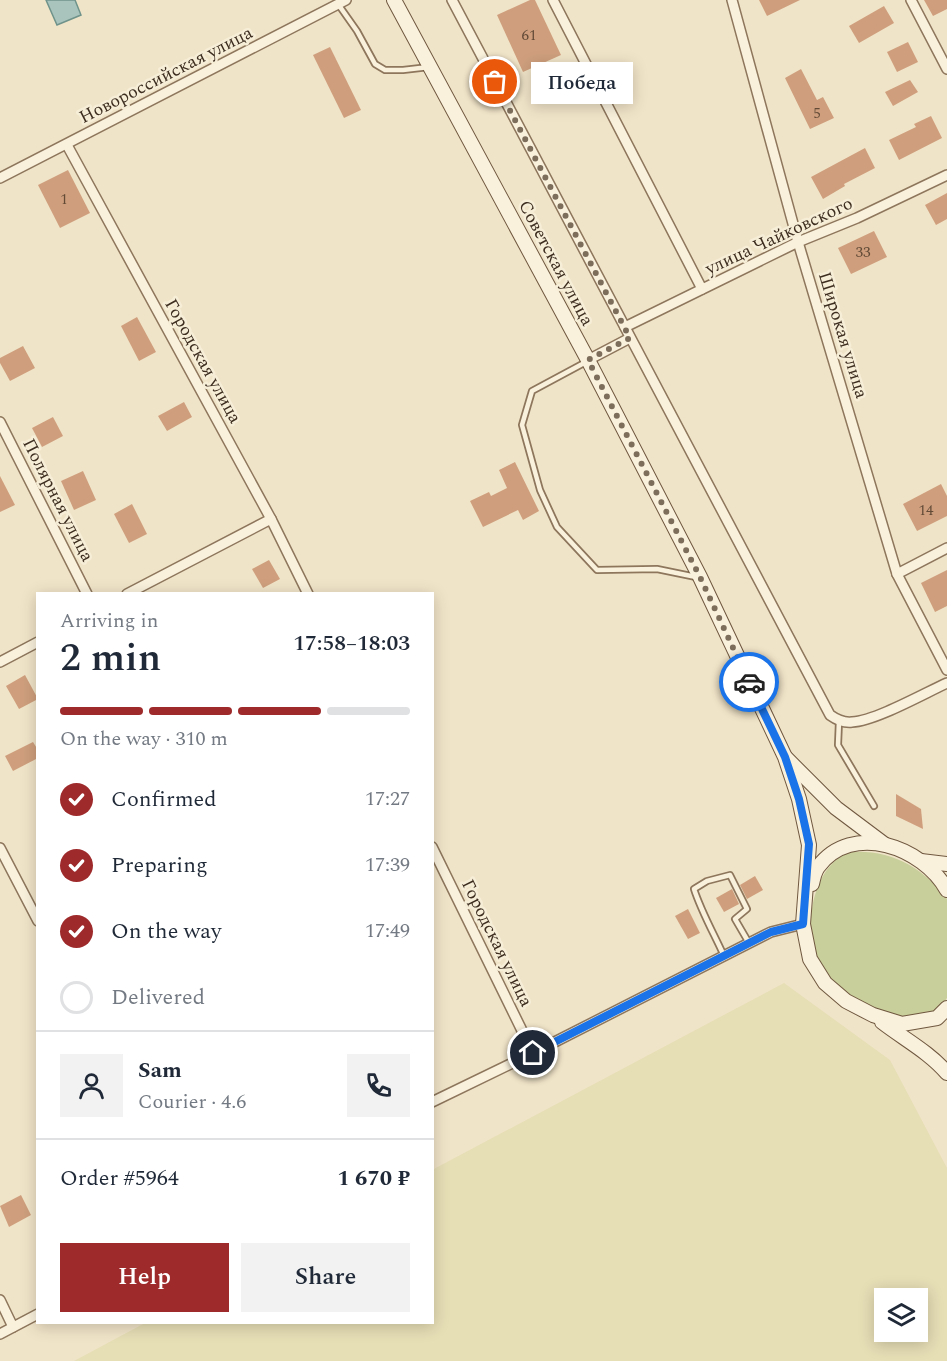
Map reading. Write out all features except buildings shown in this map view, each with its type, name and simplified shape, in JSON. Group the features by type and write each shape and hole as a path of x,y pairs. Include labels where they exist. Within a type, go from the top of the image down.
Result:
{"main road":[{"name":"Советская улица","path":"394,0 588,360 700,577 785,757"},
{"path":"785,757 836,808 884,844"},
{"path":"785,757 799,799 809,844 803,924 810,959 825,983 846,1001 873,1015 939,1064 947,1073"},
{"path":"805,903 817,868 836,849 859,842 884,844 902,850 921,861 942,881 947,890"},
{"path":"921,861 947,864"},
{"path":"873,1015 902,1024 937,1018 947,1008"}],"street":[{"path":"452,0 830,715 839,721 865,720 947,683"},
{"path":"553,0 702,289"},
{"name":"Широкая улица","path":"732,0 798,242 897,574 947,670"},
{"path":"911,0 947,69"},
{"name":"Новороссийская улица","path":"0,178 342,2"},
{"name":"Городская улица","path":"67,145 271,519 307,592"},
{"name":"улица Чайковского","path":"625,327 798,242 857,218 947,175"},
{"path":"588,360 630,338"},
{"name":"Полярная улица","path":"0,422 86,592"},
{"path":"131,592 271,519"},
{"path":"897,574 947,548"},
{"path":"0,662 36,643"},
{"path":"0,849 36,917"},
{"name":"Городская улица","path":"434,852 533,1053"},
{"path":"434,1101 771,932 803,924"},
{"path":"0,1300 13,1327"},
{"path":"0,1334 36,1315"}],"lane":[{"path":"342,2 375,64 385,70 430,67"},
{"path":"588,360 532,391 522,425 540,490 557,527 597,570 657,569 700,577"},
{"path":"839,721 838,745 874,806"},
{"path":"724,956 694,889 707,881 729,875 747,909 735,919 749,943"}],"shaded area":[{"path":"784,983 890,1060 947,1168 947,1361 74,1361 143,1324 434,1324 434,1169"}],"green space":[{"path":"852,852 881,854 906,863 928,878 947,899 947,998 937,1013 901,1018 883,1013 838,986 817,958 811,930 811,913 820,881 828,868 839,858"}],"water":[{"path":"46,0 75,0 81,15 57,25"}],"way so far":[{"path":"495,82 630,338 588,360 700,577 749,682"}],"place":[{"name":"Победа","path":"495,82"}],"route":[{"path":"533,1053 771,932 803,924 809,844 799,799 785,757 749,682"}]}
